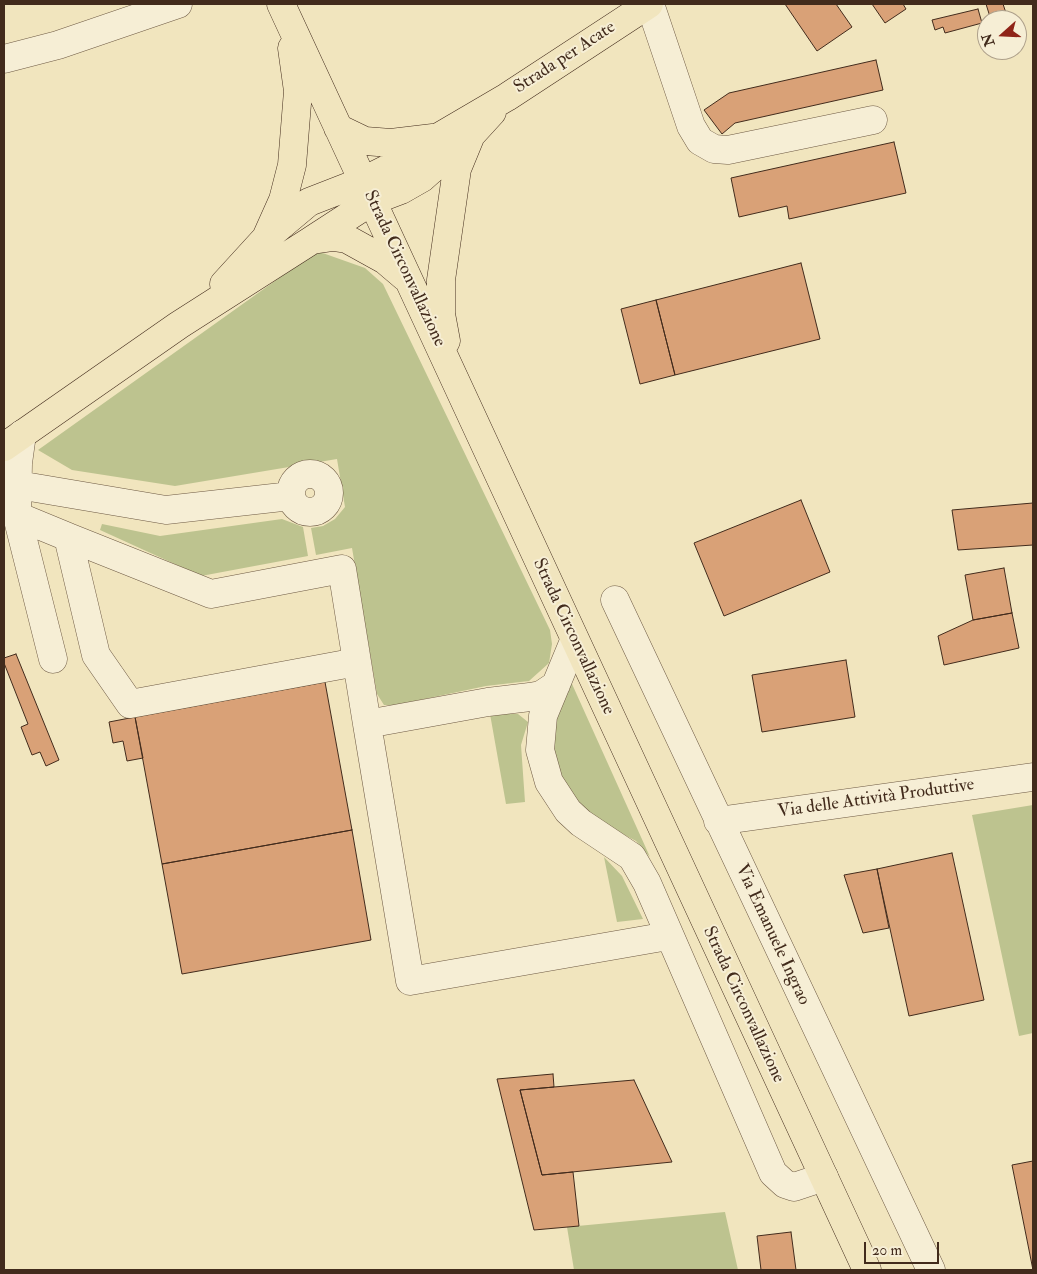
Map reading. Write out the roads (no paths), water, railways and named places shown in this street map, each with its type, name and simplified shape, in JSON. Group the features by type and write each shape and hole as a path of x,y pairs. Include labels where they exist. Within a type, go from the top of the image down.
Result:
{"main road":[{"name":"Strada per Acate","path":"507,97 650,4"},
{"path":"266,238 282,200 292,165 298,91 294,59 282,6"},
{"name":"Strada Circonvallazione","path":"282,6 574,642 867,1270"},
{"path":"179,325 236,273 266,238 310,202 367,191 401,190 422,178 471,135 507,97"},
{"path":"13,440 179,325 312,240 367,191 436,138 507,97"},
{"path":"338,128 365,141 374,142 391,143 436,138"},
{"path":"453,377 441,314 441,280 458,169 471,135"},
{"path":"312,240 347,239 385,260 409,281"}],"street":[{"path":"4,58 58,45 178,4"},
{"path":"650,4 691,126 700,141 714,149 728,150 873,120"},
{"path":"13,440 13,500 53,659"},
{"path":"13,500 166,510 291,496"},
{"path":"13,500 68,537 211,594 342,569 410,981 668,936"},
{"path":"68,537 96,655 130,704 356,662"},
{"name":"Via Emanuele Ingrao","path":"614,600 931,1270"},
{"path":"574,642 548,700 540,732 543,766 549,782 568,811 582,823 632,857 647,883 668,936 773,1173 785,1184 794,1186 824,1177"},
{"path":"367,724 488,702 530,697 541,694 556,685"},
{"name":"Via delle Attività Produttive","path":"718,821 1033,776"}]}
